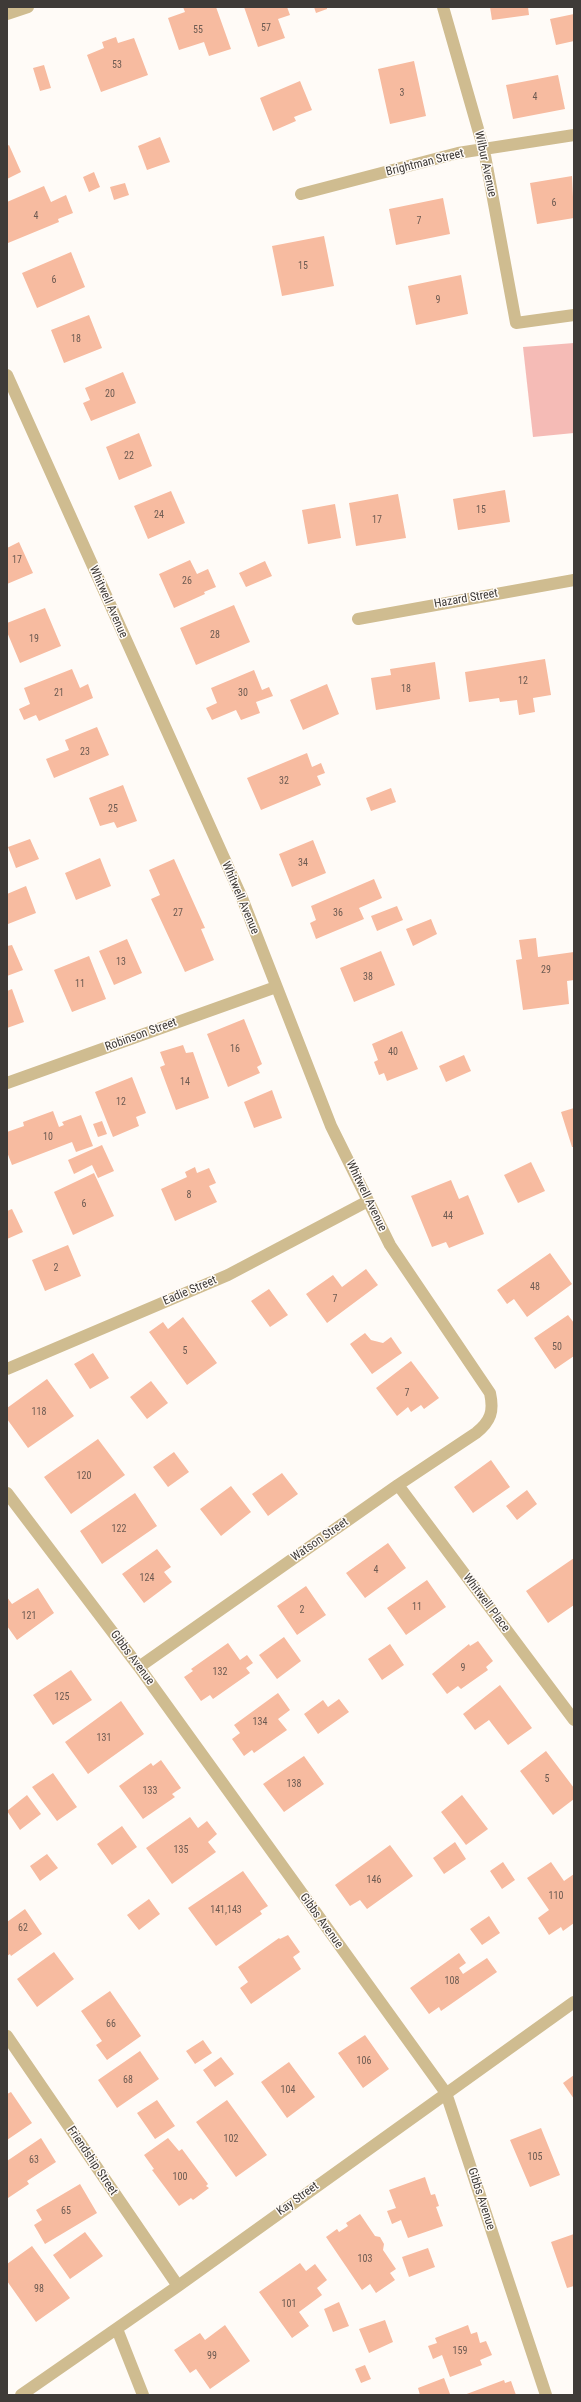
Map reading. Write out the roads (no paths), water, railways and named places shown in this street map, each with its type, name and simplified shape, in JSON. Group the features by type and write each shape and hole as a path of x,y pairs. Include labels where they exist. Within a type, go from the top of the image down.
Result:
{"street":[{"path":"7,14 28,7"},
{"name":"Wilbur Avenue","path":"443,7 484,150 516,323 574,315"},
{"name":"Brightman Street","path":"301,194 458,153 574,135"},
{"name":"Whitwell Avenue","path":"7,375 242,898 331,1126 394,1251 490,1393 493,1408"},
{"name":"Hazard Street","path":"358,619 574,580"},
{"name":"Robinson Street","path":"7,1083 276,987"},
{"name":"Eadie Street","path":"7,1369 228,1275 368,1201"},
{"name":"Watson Street","path":"139,1667 398,1485 476,1433 488,1424 493,1408"},
{"name":"Whitwell Place","path":"398,1485 574,1720"},
{"name":"Gibbs Avenue","path":"7,1493 139,1667 446,2093 546,2395"},
{"name":"Kay Street","path":"21,2395 178,2286 574,2002"},
{"name":"Friendship Street","path":"7,2036 178,2286"},
{"path":"116,2329 142,2395"}]}
